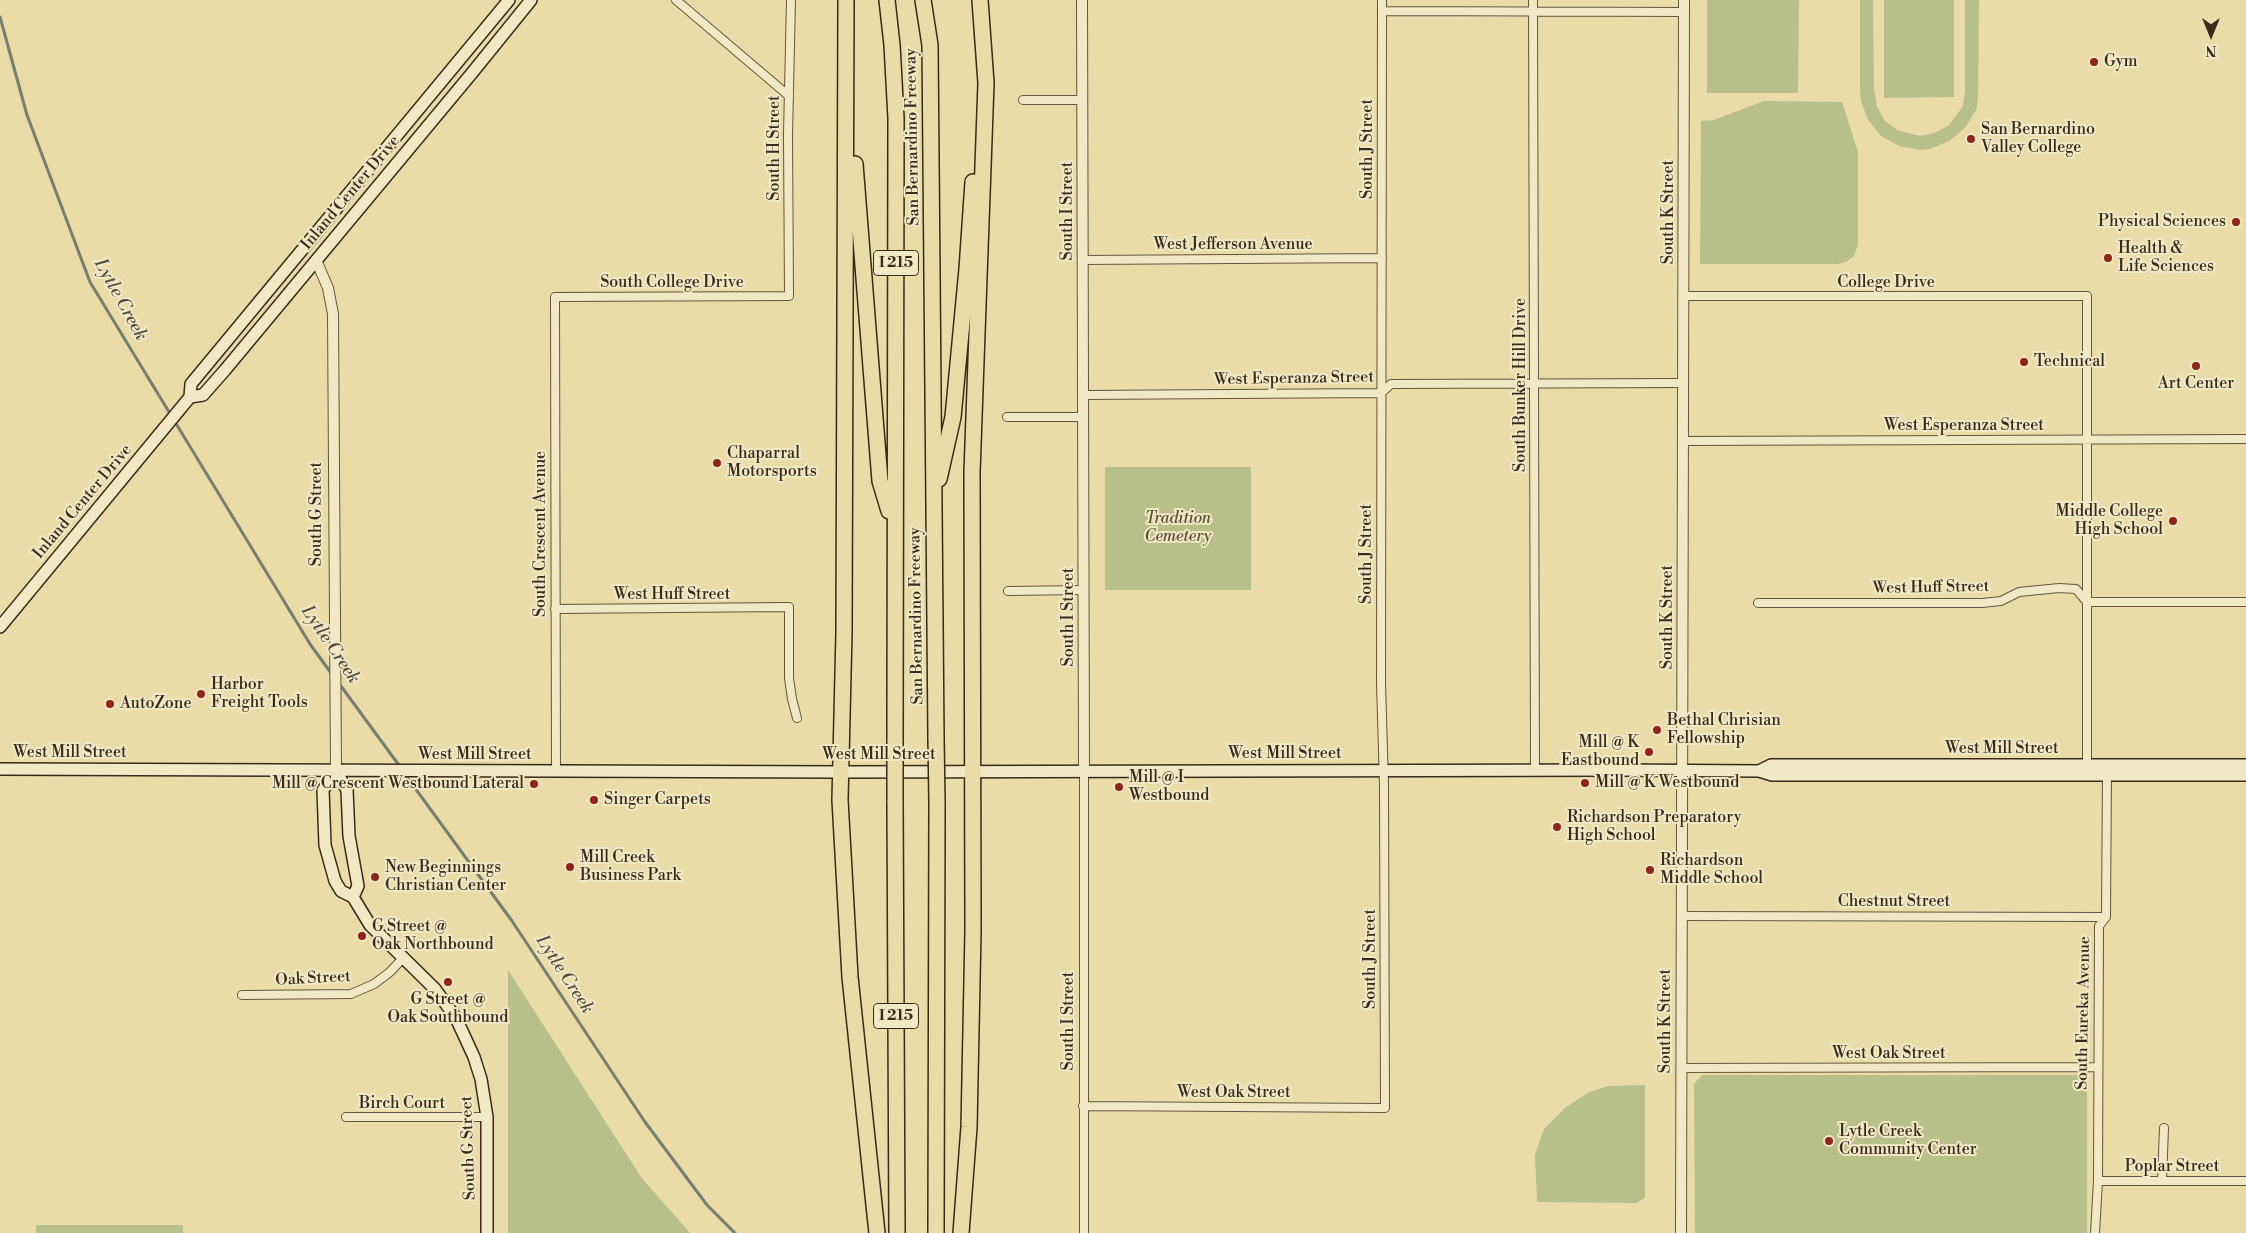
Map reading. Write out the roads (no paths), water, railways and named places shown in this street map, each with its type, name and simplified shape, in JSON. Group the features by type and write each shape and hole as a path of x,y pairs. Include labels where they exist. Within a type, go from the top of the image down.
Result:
{"highway":[{"path":"846,0 842,772 840,800 850,977 877,1233"},
{"path":"850,0 852,9 856,183 880,481 894,526"},
{"name":"San Bernardino Freeway","path":"887,0 892,45 896,118 894,526 897,1233"},
{"name":"San Bernardino Freeway","path":"923,0 930,45 937,802 936,1233"},
{"path":"933,505 953,417 967,269 976,144 976,42 972,0"},
{"path":"961,1233 969,1127 973,931 972,472 986,83 980,0"}],"main road":[{"name":"Inland Center Drive","path":"0,627 190,397 191,384 509,0"},
{"name":"Inland Center Drive","path":"190,397 203,395 428,127 531,0"},
{"name":"West Mill Street","path":"1759,771 1771,765 2087,765 2106,770 2246,775"},
{"name":"West Mill Street","path":"0,769 842,772 1084,770 1759,771 1772,774 2106,770 2246,765"},
{"name":"South G Street","path":"353,897 358,886 349,836 347,790 336,771 323,790 325,845 335,880 342,891 353,897 370,925 435,989 462,1030 482,1079 487,1117 487,1233"}],"street":[{"path":"676,0 789,96"},
{"name":"South H Street","path":"789,296 791,0"},
{"name":"South I Street","path":"1082,0 1084,1233"},
{"name":"South J Street","path":"1382,0 1381,683 1385,1108"},
{"name":"South Bunker Hill Drive","path":"1533,0 1535,771"},
{"name":"South K Street","path":"1680,1233 1683,771 1684,0"},
{"path":"1382,11 1684,12"},
{"path":"1023,100 1083,100"},
{"name":"West Jefferson Avenue","path":"1083,260 1382,258"},
{"name":"South G Street","path":"316,260 328,288 333,314 336,771"},
{"name":"South College Drive","path":"555,297 789,296"},
{"name":"College Drive","path":"1684,296 2087,296 2088,440"},
{"name":"South Crescent Avenue","path":"555,297 556,771"},
{"name":"West Esperanza Street","path":"1083,395 1381,393 1391,384 1683,383"},
{"path":"1007,417 1083,417"},
{"name":"West Esperanza Street","path":"1682,441 2246,439"},
{"path":"2087,765 2088,440"},
{"name":"West Huff Street","path":"1758,603 1982,603 2001,601 2019,592 2059,588 2076,589 2087,602"},
{"path":"1008,591 1084,590"},
{"path":"2087,602 2246,602"},
{"name":"West Huff Street","path":"555,609 790,607 789,678 797,718"},
{"name":"South Eureka Avenue","path":"2095,1233 2098,1181 2099,926 2106,917 2106,770"},
{"name":"Chestnut Street","path":"1681,916 2106,917"},
{"name":"Oak Street","path":"242,995 351,994 374,984 390,972 404,957"},
{"name":"West Oak Street","path":"1681,1068 2097,1067"},
{"name":"West Oak Street","path":"1083,1106 1385,1108"},
{"name":"Birch Court","path":"346,1118 487,1117"},
{"path":"2162,1181 2164,1128"},
{"name":"Poplar Street","path":"2098,1181 2246,1181"}],"waterway":[{"name":"Lytle Creek","path":"0,17 27,115 90,282 310,644 331,673"},
{"name":"Lytle Creek","path":"338,682 401,768"},
{"name":"Lytle Creek","path":"404,773 512,921 645,1122 707,1205 735,1233"}],"place":[{"name":"Gym","path":"2094,62"},
{"name":"San Bernardino Valley College","path":"1971,139"},
{"name":"Physical Sciences","path":"2236,222"},
{"name":"Health & Life Sciences","path":"2108,258"},
{"name":"Technical","path":"2024,362"},
{"name":"Art Center","path":"2196,366"},
{"name":"Chaparral Motorsports","path":"717,463"},
{"name":"Middle College High School","path":"2173,521"},
{"name":"Harbor Freight Tools","path":"201,694"},
{"name":"AutoZone","path":"110,704"},
{"name":"Bethal Chrisian Fellowship","path":"1657,730"},
{"name":"Mill @ K Eastbound","path":"1649,752"},
{"name":"Mill @ K Westbound","path":"1585,783"},
{"name":"Mill @ Crescent Westbound Lateral","path":"534,784"},
{"name":"Mill @ I Westbound","path":"1119,787"},
{"name":"Singer Carpets","path":"594,800"},
{"name":"Richardson Preparatory High School","path":"1557,827"},
{"name":"Mill Creek Business Park","path":"570,867"},
{"name":"Richardson Middle School","path":"1650,870"},
{"name":"New Beginnings Christian Center","path":"375,877"},
{"name":"G Street @ Oak Northbound","path":"362,936"},
{"name":"G Street @ Oak Southbound","path":"448,982"},
{"name":"Lytle Creek Community Center","path":"1829,1141"}],"park label":[{"name":"Tradition Cemetery","path":"1178,528"}]}
